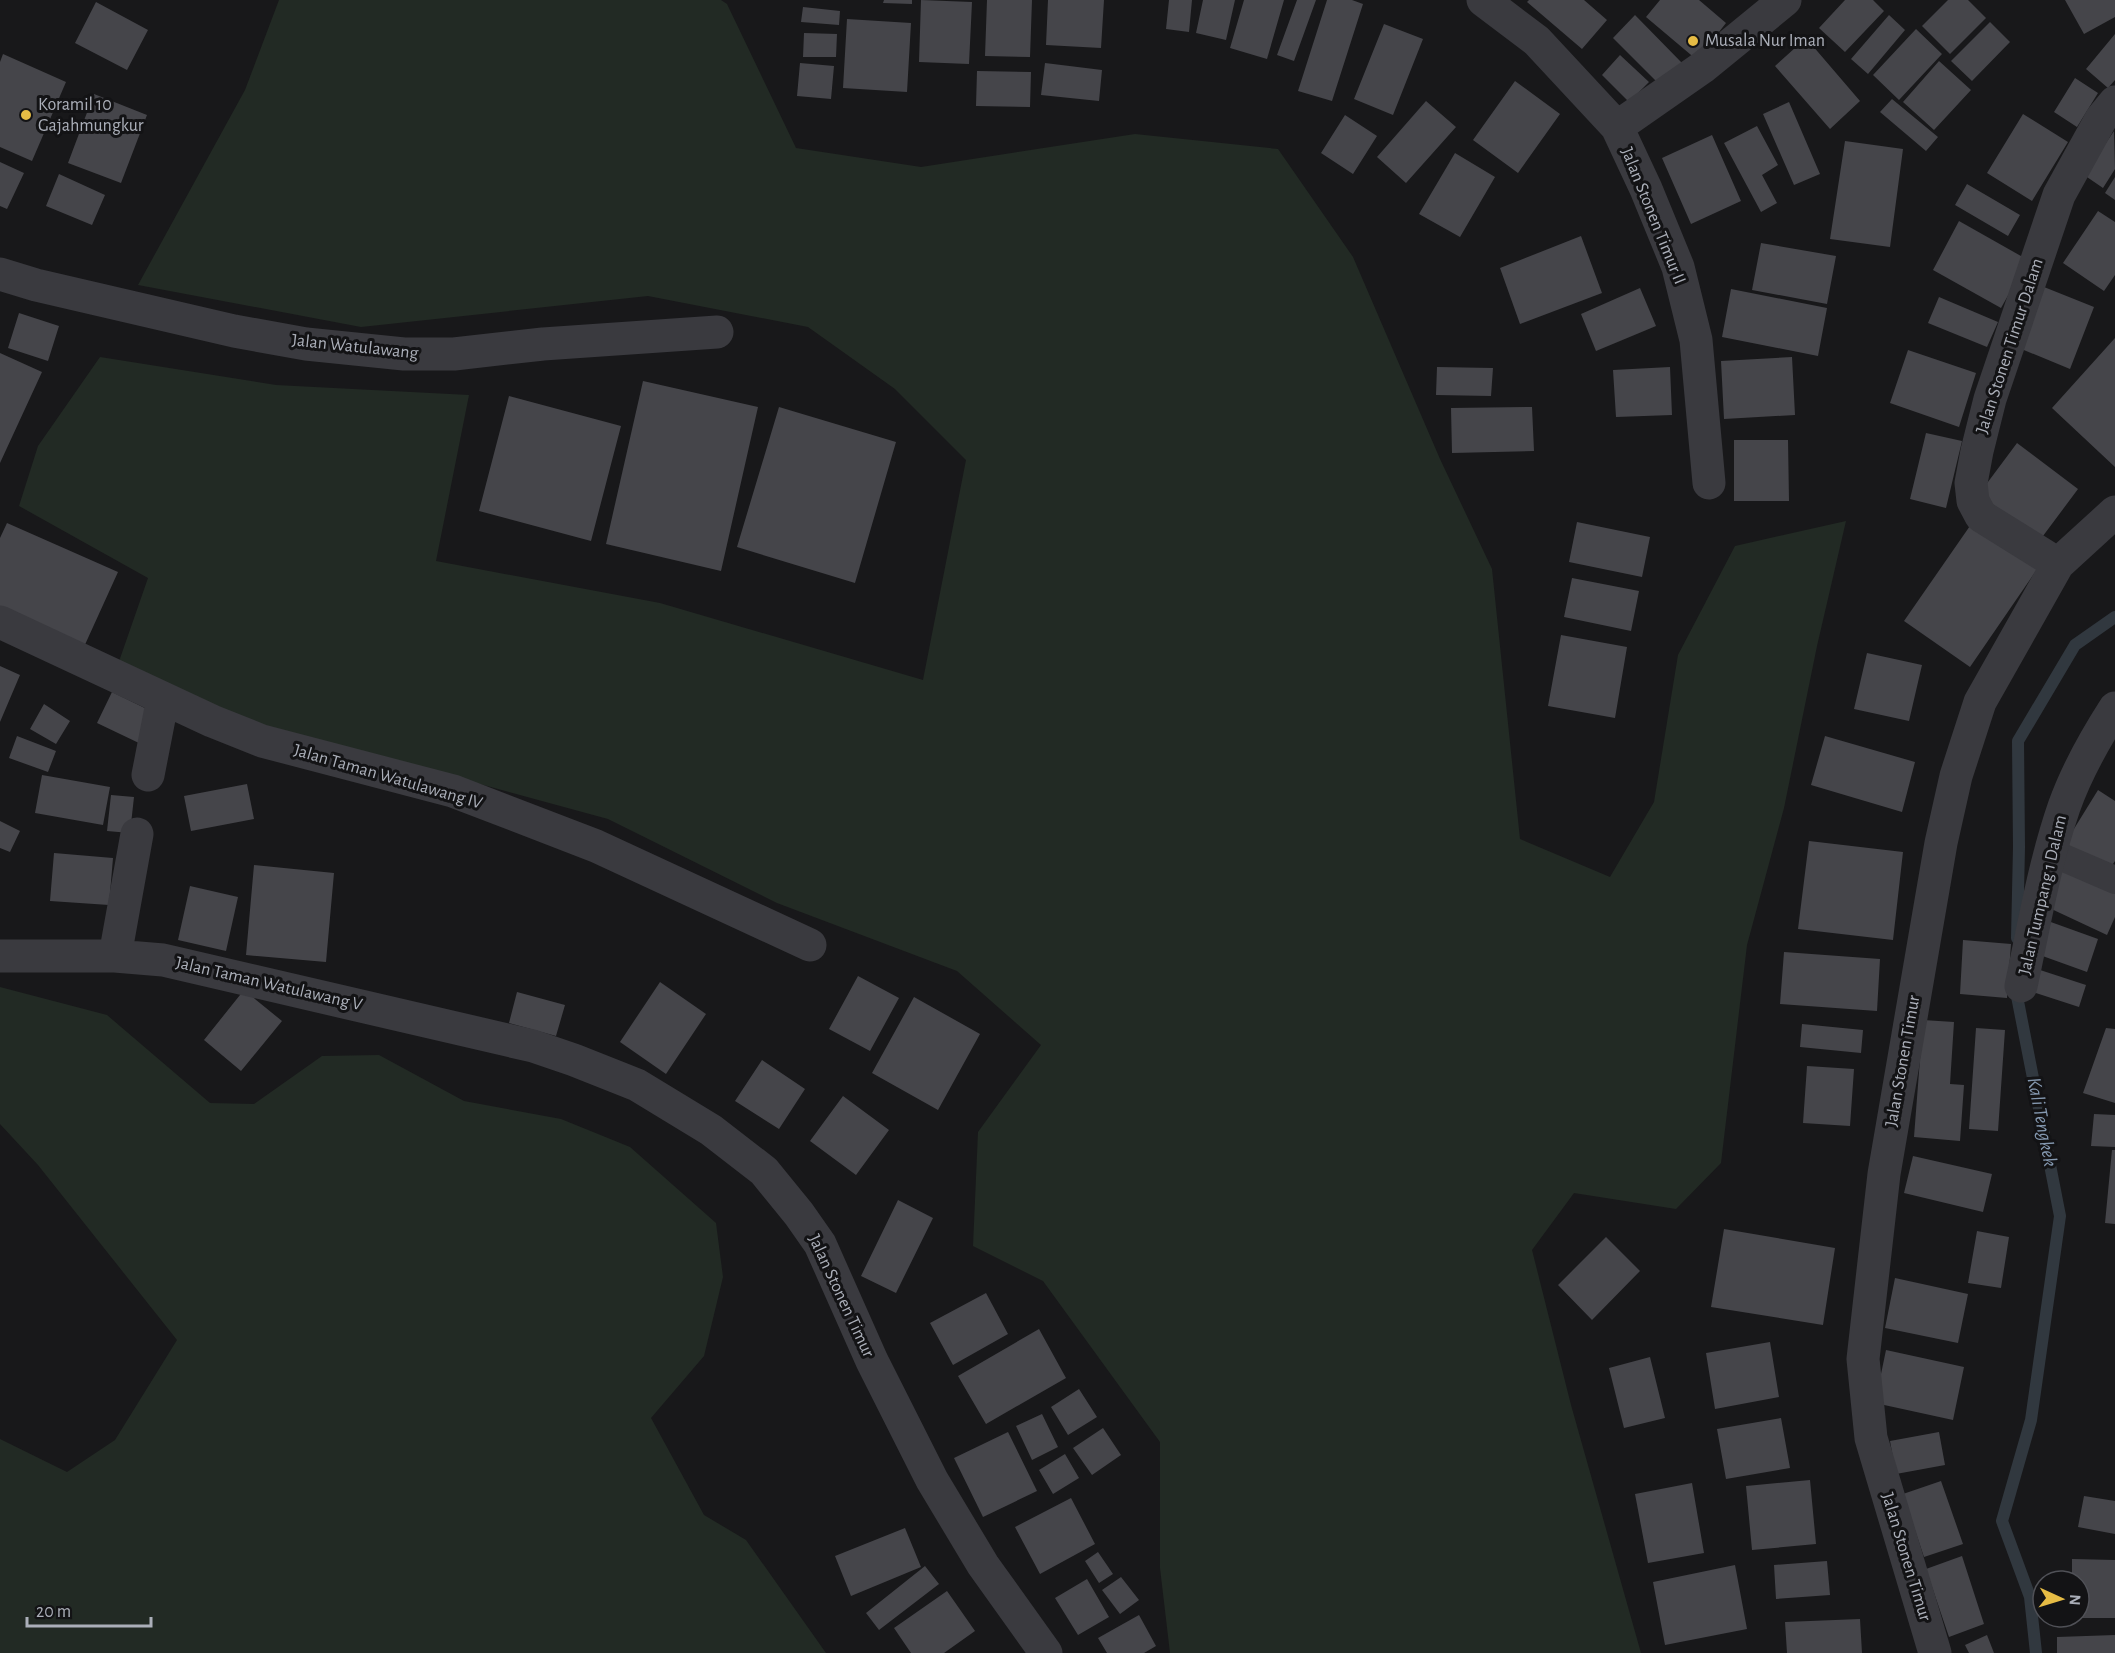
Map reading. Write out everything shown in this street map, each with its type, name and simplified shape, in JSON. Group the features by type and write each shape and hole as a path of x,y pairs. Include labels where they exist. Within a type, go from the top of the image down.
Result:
{"street":[{"name":"Jalan Stonen Timur II","path":"1483,0 1537,41 1617,127 1646,189 1678,267 1696,340 1709,483"},
{"name":"Jalan Stonen Timur II","path":"1617,127 1703,68 1785,0"},
{"name":"Jalan Stonen Timur Dalam","path":"2058,564 1981,516 1973,501 1971,483 1990,399 2060,195 2101,119 2115,102"},
{"name":"Jalan Watulawang","path":"0,274 36,285 234,331 306,344 404,354 454,354 555,343 717,332"},
{"name":"Jalan Stonen Timur","path":"1935,1653 1871,1438 1863,1359 1884,1174 1896,1097 1941,843 1956,776 1980,702 2058,564 2115,512"},
{"name":"Jalan Taman Watulawang IV","path":"0,622 212,721 262,741 453,791 596,846 810,945"},
{"path":"148,775 163,698"},
{"name":"Jalan Tumpang 1 Dalam","path":"2021,986 2050,852 2065,804 2098,735 2115,708"},
{"path":"115,956 137,834"},
{"path":"2050,852 2115,880"},
{"name":"Jalan Taman Watulawang V","path":"0,956 115,956 163,960 533,1046"},
{"name":"Jalan Stonen Timur","path":"533,1046 574,1059 637,1085 711,1130 764,1171 800,1214 820,1244 872,1361 932,1480 983,1565 1046,1653"}],"shaded area":[{"path":"279,0 721,0 727,4 796,148 921,167 1135,134 1278,149 1353,257 1440,459 1492,569 1520,839 1610,877 1654,802 1678,655 1735,546 1846,521 1817,646 1784,808 1747,945 1721,1163 1676,1209 1574,1193 1532,1250 1571,1405 1641,1653 1170,1653 1160,1568 1160,1442 1043,1281 973,1246 978,1132 1041,1045 957,971 777,903 608,819 217,712 116,670 148,578 19,506 38,446 100,357 276,385 469,395 436,561 660,603 923,680 966,460 895,389 808,327 648,296 361,327 138,285 245,90"},
{"path":"0,987 107,1015 210,1103 254,1104 322,1056 379,1055 464,1101 561,1119 630,1147 716,1223 723,1277 704,1356 651,1418 704,1515 746,1540 826,1653 0,1653 0,1439 67,1472 115,1440 177,1340 38,1165 0,1124"}],"building":[{"path":"884,0 912,0 912,4 883,3"},
{"path":"921,0 972,2 969,64 919,62"},
{"path":"987,0 1032,0 1030,57 985,56"},
{"path":"1048,0 1104,0 1101,48 1046,45"},
{"path":"1169,0 1192,0 1189,32 1166,29"},
{"path":"1203,0 1235,0 1226,40 1196,33"},
{"path":"1244,0 1284,0 1267,59 1230,48"},
{"path":"1297,0 1316,0 1294,61 1277,55"},
{"path":"1327,0 1352,0 1363,4 1332,101 1298,91"},
{"path":"1529,0 1584,0 1607,20 1582,49 1527,2"},
{"name":"Musala Nur Iman","path":"1660,0 1699,0 1726,23 1697,60 1646,17"},
{"path":"1845,0 1873,0 1884,11 1845,52 1819,28"},
{"path":"1948,0 1968,0 1986,18 1950,54 1922,26"},
{"path":"2065,0 2115,0 2115,17 2084,34"},
{"path":"96,2 148,30 127,70 75,43"},
{"path":"803,7 840,11 839,25 801,22"},
{"path":"1635,15 1682,63 1659,84 1613,38"},
{"path":"1889,15 1905,30 1868,74 1851,59"},
{"path":"847,19 911,23 907,92 843,88"},
{"path":"1990,22 2010,42 1972,81 1951,61"},
{"path":"1384,24 1423,39 1393,115 1354,99"},
{"path":"1916,29 1942,54 1899,100 1873,75"},
{"path":"804,33 837,34 836,57 803,57"},
{"path":"2115,34 2115,80 2108,88 2086,69"},
{"path":"1806,38 1860,101 1830,129 1775,66"},
{"name":"Koramil 10 Gajahmungkur","path":"3,54 66,82 32,161 0,147 0,62"},
{"path":"1620,55 1649,82 1629,102 1602,75"},
{"path":"1939,61 1971,90 1934,130 1903,102"},
{"path":"800,63 834,66 831,99 797,96"},
{"path":"1045,63 1102,70 1099,101 1041,95"},
{"path":"977,71 1031,72 1030,107 976,106"},
{"path":"2075,78 2098,93 2077,127 2054,112"},
{"path":"1515,81 1560,114 1518,173 1473,140"},
{"path":"94,94 147,115 121,183 68,163"},
{"path":"1892,99 1938,137 1926,151 1880,112"},
{"path":"1426,101 1456,127 1406,183 1377,157"},
{"path":"1789,102 1820,174 1794,185 1763,114"},
{"path":"2023,114 2068,142 2032,201 1987,173"},
{"path":"1345,115 1377,136 1353,174 1321,153"},
{"path":"1757,126 1778,165 1762,175 1777,203 1761,212 1724,143"},
{"path":"2114,131 2115,169 2103,188 2084,175"},
{"path":"1712,135 1741,201 1691,224 1662,158"},
{"path":"1845,141 1903,149 1890,247 1830,239"},
{"path":"1455,153 1495,177 1460,237 1419,214"},
{"path":"0,162 24,173 7,209 0,206"},
{"path":"59,174 105,195 92,225 46,206"},
{"path":"2115,177 2115,200 2105,193"},
{"path":"1967,184 2020,215 2008,236 1955,205"},
{"path":"2098,211 2115,222 2115,275 2104,291 2063,263"},
{"path":"1959,221 2028,260 2001,308 1933,270"},
{"path":"1581,236 1602,293 1520,324 1500,268"},
{"path":"1761,243 1836,256 1827,304 1752,290"},
{"path":"2044,287 2094,307 2070,369 2019,348"},
{"path":"1640,288 1656,326 1596,351 1581,314"},
{"path":"1731,289 1827,308 1818,356 1722,337"},
{"path":"1939,297 1998,322 1987,347 1928,323"},
{"path":"19,313 59,326 48,361 8,348"},
{"path":"2115,338 2115,467 2052,408"},
{"path":"1908,350 1976,373 1959,427 1890,403"},
{"path":"0,353 42,372 0,463"},
{"path":"1792,357 1795,415 1724,419 1721,361"},
{"path":"1437,367 1493,368 1491,396 1436,395"},
{"path":"1670,367 1672,415 1616,417 1613,370"},
{"path":"643,381 758,407 721,571 606,544"},
{"path":"509,396 621,426 591,541 479,511"},
{"path":"779,407 896,442 855,583 737,547"},
{"path":"1532,407 1534,451 1452,453 1451,408"},
{"path":"1926,433 1962,441 1946,508 1910,499"},
{"path":"1734,440 1788,440 1789,501 1734,501"},
{"path":"2017,443 2078,489 2040,540 1979,494"},
{"path":"1577,522 1650,537 1642,577 1569,562"},
{"path":"7,523 118,572 83,649 0,613 0,538"},
{"path":"1972,523 2038,568 1970,667 1904,621"},
{"path":"1572,578 1639,591 1631,631 1564,617"},
{"path":"1561,635 1627,647 1615,718 1548,706"},
{"path":"1867,653 1922,665 1909,721 1854,709"},
{"path":"0,666 20,675 0,722"},
{"path":"112,692 155,713 141,744 97,723"},
{"path":"44,704 70,721 56,744 30,729"},
{"path":"17,736 56,751 48,772 9,758"},
{"path":"1825,736 1915,762 1902,812 1811,785"},
{"path":"42,775 110,787 103,825 35,813"},
{"path":"247,784 254,819 191,831 184,796"},
{"path":"2098,790 2115,801 2115,861 2107,873 2064,845"},
{"path":"111,795 134,797 130,833 107,831"},
{"path":"0,821 20,831 10,852 0,848"},
{"path":"1809,841 1903,852 1893,940 1798,929"},
{"path":"54,853 113,858 109,905 50,901"},
{"path":"254,865 334,873 326,962 246,955"},
{"path":"2063,866 2115,890 2115,917 2107,935 2045,906"},
{"path":"190,886 238,897 226,951 178,940"},
{"path":"2048,921 2098,939 2087,972 2037,954"},
{"path":"1963,940 2011,944 2007,998 1960,994"},
{"path":"1784,952 1880,959 1877,1011 1780,1004"},
{"path":"2037,969 2086,985 2079,1007 2030,991"},
{"path":"858,976 899,998 870,1051 829,1029"},
{"path":"660,982 706,1014 666,1074 620,1042"},
{"path":"244,990 282,1021 241,1071 204,1040"},
{"path":"517,992 565,1005 556,1036 509,1023"},
{"path":"914,997 980,1034 938,1110 872,1073"},
{"path":"1923,1020 1954,1022 1950,1084 1964,1085 1960,1141 1914,1137"},
{"path":"1802,1024 1863,1030 1861,1053 1800,1047"},
{"path":"1976,1028 2005,1030 1998,1131 1969,1129"},
{"path":"2106,1028 2115,1029 2115,1103 2083,1093"},
{"path":"762,1060 805,1089 779,1129 735,1101"},
{"path":"1807,1066 1854,1069 1850,1126 1803,1123"},
{"path":"843,1096 889,1130 856,1175 810,1141"},
{"path":"2094,1114 2115,1115 2115,1147 2091,1146"},
{"path":"2112,1150 2115,1150 2115,1224 2105,1223"},
{"path":"1913,1156 1992,1174 1983,1212 1904,1193"},
{"path":"898,1200 933,1218 896,1293 861,1276"},
{"path":"1724,1229 1835,1248 1823,1325 1711,1307"},
{"path":"1977,1231 2009,1237 2001,1288 1968,1283"},
{"path":"1606,1237 1640,1271 1592,1320 1558,1285"},
{"path":"1895,1278 1968,1294 1958,1343 1885,1328"},
{"path":"986,1293 1008,1334 953,1365 930,1323"},
{"path":"1039,1329 1066,1378 986,1424 958,1376"},
{"path":"1770,1342 1779,1397 1715,1409 1706,1353"},
{"path":"1886,1350 1964,1367 1953,1420 1875,1403"},
{"path":"1650,1357 1665,1418 1624,1428 1609,1368"},
{"path":"1079,1389 1097,1417 1068,1435 1051,1407"},
{"path":"1042,1414 1058,1447 1032,1460 1016,1426"},
{"path":"1781,1418 1790,1468 1726,1479 1717,1429"},
{"path":"1103,1428 1121,1455 1092,1475 1073,1448"},
{"path":"1008,1432 1037,1491 983,1517 954,1458"},
{"path":"1939,1432 1945,1465 1896,1474 1890,1441"},
{"path":"1065,1454 1079,1478 1053,1494 1039,1470"},
{"path":"1810,1480 1816,1544 1752,1550 1746,1486"},
{"path":"1941,1481 1963,1544 1924,1557 1903,1494"},
{"path":"1692,1483 1704,1553 1648,1563 1635,1494"},
{"path":"2084,1496 2115,1501 2115,1534 2078,1527"},
{"path":"1071,1498 1095,1544 1040,1574 1015,1527"},
{"path":"905,1528 921,1567 851,1596 835,1556"},
{"path":"1098,1552 1113,1574 1099,1583 1085,1561"},
{"path":"1962,1556 1984,1624 1949,1637 1926,1569"},
{"path":"2072,1559 2115,1560 2115,1618 2091,1618 2091,1569 2072,1569"},
{"path":"1827,1561 1830,1595 1776,1599 1774,1565"},
{"path":"1735,1565 1747,1629 1665,1645 1653,1582"},
{"path":"925,1566 939,1584 879,1630 866,1613"},
{"path":"1121,1577 1139,1600 1120,1614 1102,1590"},
{"path":"1087,1579 1109,1617 1078,1635 1055,1598"},
{"path":"947,1591 975,1631 944,1653 911,1653 894,1628"},
{"path":"1139,1615 1156,1646 1144,1653 1107,1653 1098,1638"},
{"path":"1860,1619 1862,1653 1787,1653 1785,1622"},
{"path":"1987,1635 1994,1653 1969,1653 1965,1645"},
{"path":"2115,1635 2115,1653 2057,1653 2057,1637"}],"waterway":[{"name":"Kali Tengkek","path":"2017,938 2018,741 2075,645 2115,617"},
{"name":"Kali Tengkek","path":"2015,986 2060,1216 2031,1420 2002,1521 2030,1597 2036,1653"}],"place":[{"name":"Musala Nur Iman","path":"1693,41"},
{"name":"Koramil 10 Gajahmungkur","path":"26,115"}]}
